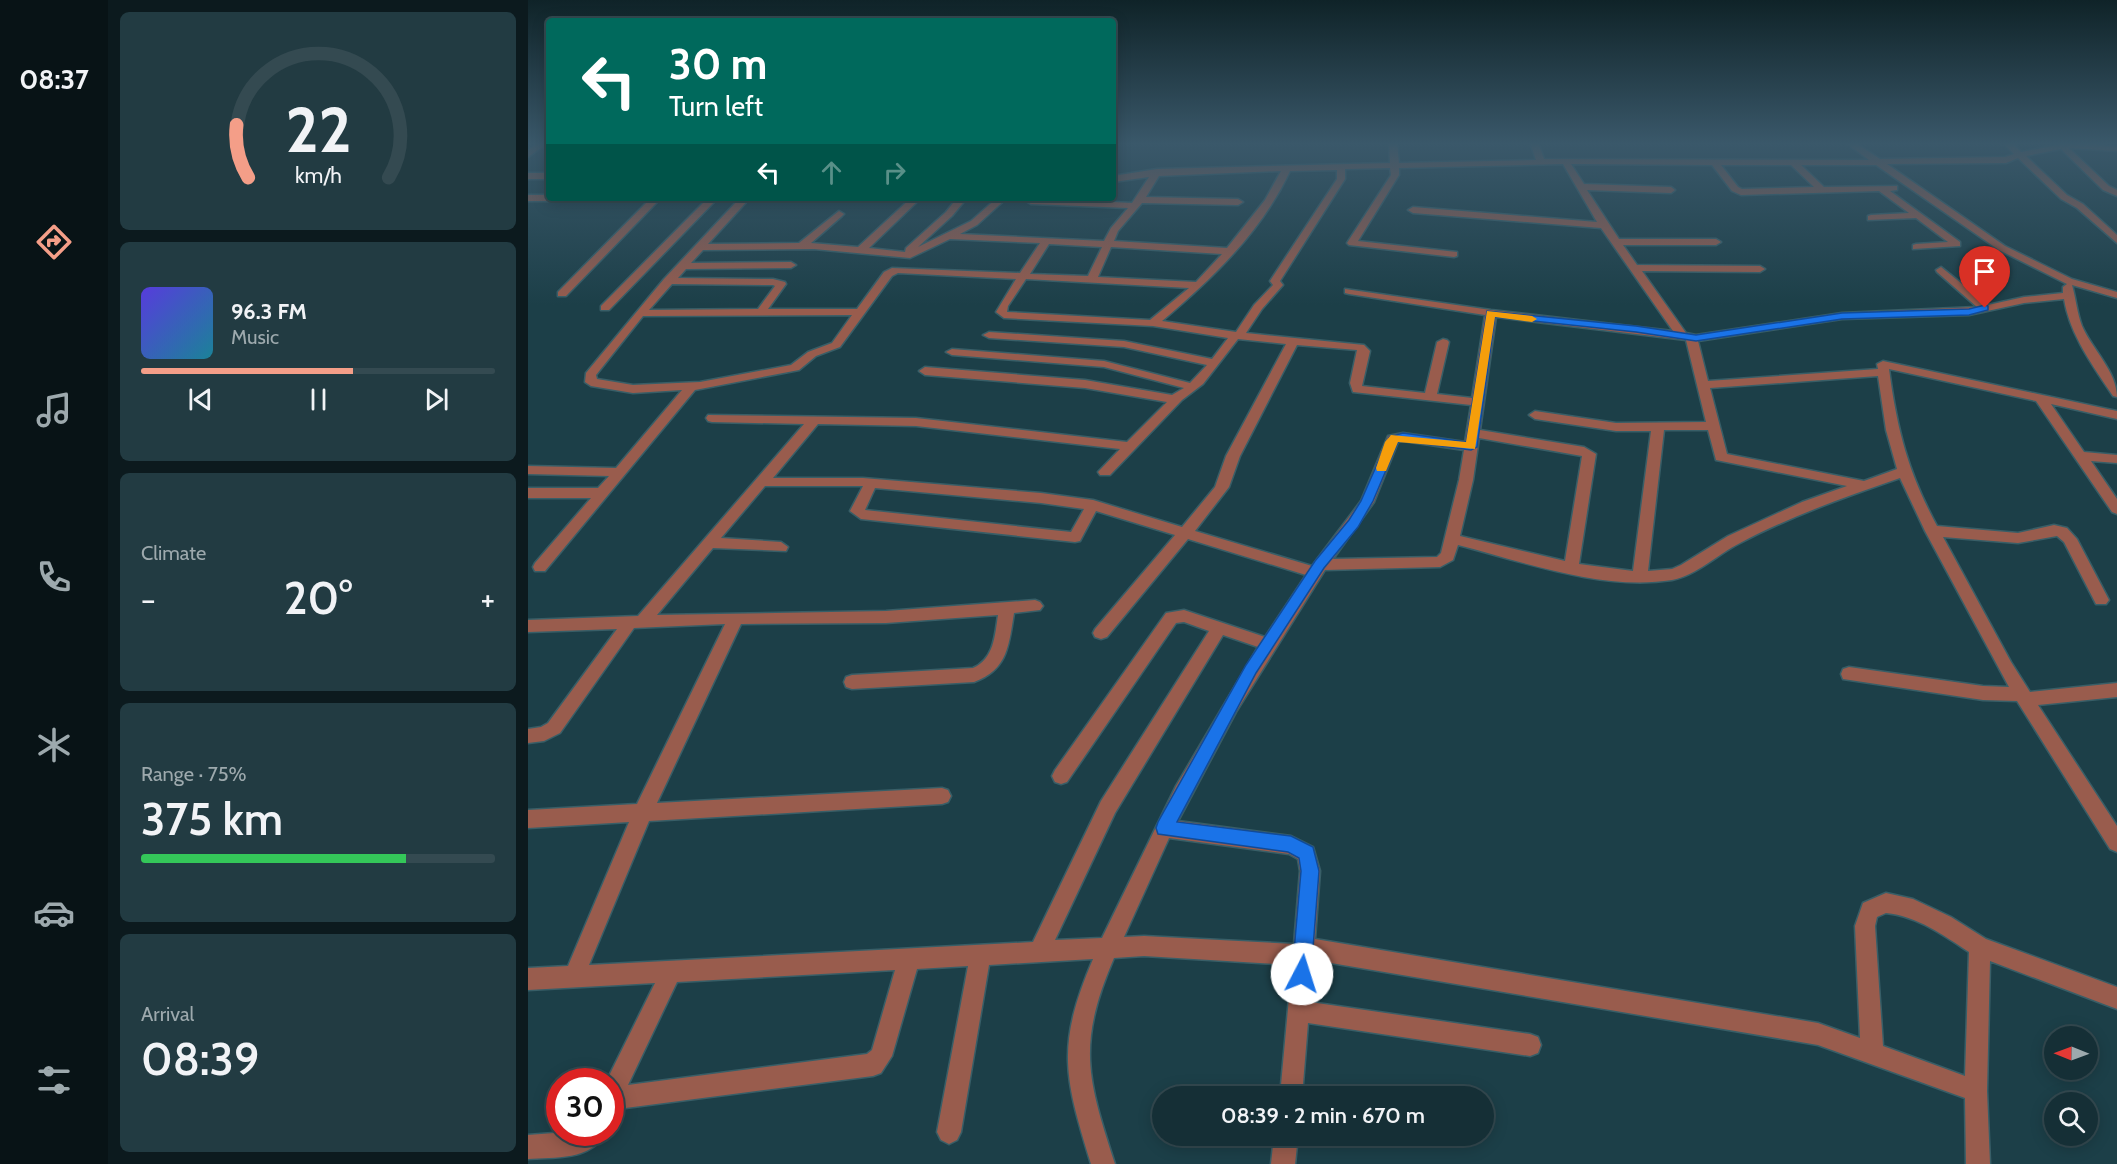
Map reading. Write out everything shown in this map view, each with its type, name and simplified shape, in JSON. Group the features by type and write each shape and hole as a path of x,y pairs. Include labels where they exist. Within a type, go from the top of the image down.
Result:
{"street":[{"path":"1092,279 1114,230 1141,196"},
{"path":"1153,323 1199,285 1263,213 1274,196"},
{"path":"1105,472 1177,398 1192,387 1237,336 1258,307 1278,285 1275,280 1330,196"},
{"path":"1382,196 1353,244 1454,254"},
{"path":"1585,196 1686,337 1702,385 1719,455 1723,458 1864,485"},
{"path":"1892,196 1957,244 1916,247"},
{"path":"1926,196 2002,248 2068,281 2117,295"},
{"path":"2063,196 2080,206 2117,240"},
{"path":"528,198 546,198"},
{"path":"562,294 653,201"},
{"path":"605,308 710,201"},
{"path":"742,201 640,313 589,379 591,382 627,388 692,386 721,383 795,368 812,354 836,345 888,274 896,270 1199,285"},
{"path":"861,250 913,201"},
{"path":"905,254 949,214 960,201"},
{"path":"700,247 802,246 916,253 983,216 999,201"},
{"path":"1031,201 1238,202"},
{"path":"1413,210 1604,225"},
{"path":"802,246 839,213"},
{"path":"1871,218 1919,215"},
{"path":"948,236 1229,251"},
{"path":"1046,241 1003,306 1001,312 1004,315 1153,323 1237,336 1363,348 1364,354 1356,383 1357,389 1478,402"},
{"path":"1617,242 1716,242"},
{"path":"683,266 791,265"},
{"path":"1635,268 1760,269"},
{"path":"1941,270 1985,308"},
{"path":"2068,281 2067,296 2079,333 2117,393"},
{"path":"668,282 781,284 761,312"},
{"path":"1350,291 1491,314 1686,337 1759,329 1842,316 1969,312 2024,300 2067,296"},
{"path":"640,313 859,312"},
{"path":"761,482 871,483 1041,498 1093,506 1317,568 1440,561 1448,556 1466,480 1491,314"},
{"path":"989,335 1124,344 1214,363"},
{"path":"1101,633 1222,486 1233,456 1293,341"},
{"path":"1430,397 1443,342"},
{"path":"952,352 1104,364 1192,387"},
{"path":"2117,416 1883,364 1891,422 1903,472 2005,666 2117,843"},
{"path":"925,371 1085,384 1168,399 1177,398"},
{"path":"1702,385 1884,372"},
{"path":"540,567 692,386"},
{"path":"2041,399 2117,510"},
{"path":"1535,415 1602,426 1658,428 1712,426"},
{"path":"712,417 865,419 944,424 1130,446"},
{"path":"528,736 544,734 554,729 636,622 710,543 815,419"},
{"path":"1640,577 1658,428"},
{"path":"1103,1164 1084,1102 1078,1072 1078,1044 1083,1019 1107,950 1147,860 1251,669 1317,568 1353,524 1367,501 1393,439 1403,437 1472,440 1584,451 1589,454 1571,567"},
{"path":"2080,456 2117,459"},
{"path":"528,470 622,471"},
{"path":"1452,539 1610,575 1640,577 1673,574 1686,569 1733,540 1807,506 1903,472"},
{"path":"871,483 856,511 861,514 1063,536 1075,537 1093,506"},
{"path":"528,494 603,493"},
{"path":"1932,531 2018,538 2051,531 2062,532 2070,539 2101,600"},
{"path":"710,543 781,547"},
{"path":"528,626 736,618 886,617 1035,606"},
{"path":"852,682 984,673 994,664 1007,608"},
{"path":"1061,776 1168,620 1179,615 1268,644"},
{"path":"574,977 643,812 736,618"},
{"path":"1039,951 1108,807 1219,628"},
{"path":"1849,674 1964,691 2023,696 2117,690"},
{"path":"528,819 942,796"},
{"path":"1164,828 1291,844 1306,853 1310,871 1292,1086"},
{"path":"1872,1054 1865,926 1869,911 1877,904 1887,903 1909,907 1980,947 2117,998"},
{"path":"528,979 909,960 1039,951 1107,950 1144,946 1304,952 1818,1034 1976,1091"},
{"path":"1978,1164 1976,1091 1980,947"},
{"path":"949,1132 980,955"},
{"path":"624,1096 873,1065 881,1056 909,960"},
{"path":"624,1069 671,972"},
{"path":"1298,1011 1530,1045"},
{"path":"528,1147 546,1146"},
{"path":"1283,1164 1285,1146"}],"slow traffic":[{"path":"1382,468 1391,442 1395,438 1403,437 1471,447 1491,314 1532,319"}],"route":[{"path":"1302,974 1310,871 1306,853 1291,844 1164,828 1251,669 1320,565 1353,524 1367,501 1393,439 1403,437 1471,447 1491,314 1636,329 1696,338 1842,316 1969,312 1985,308"}]}
